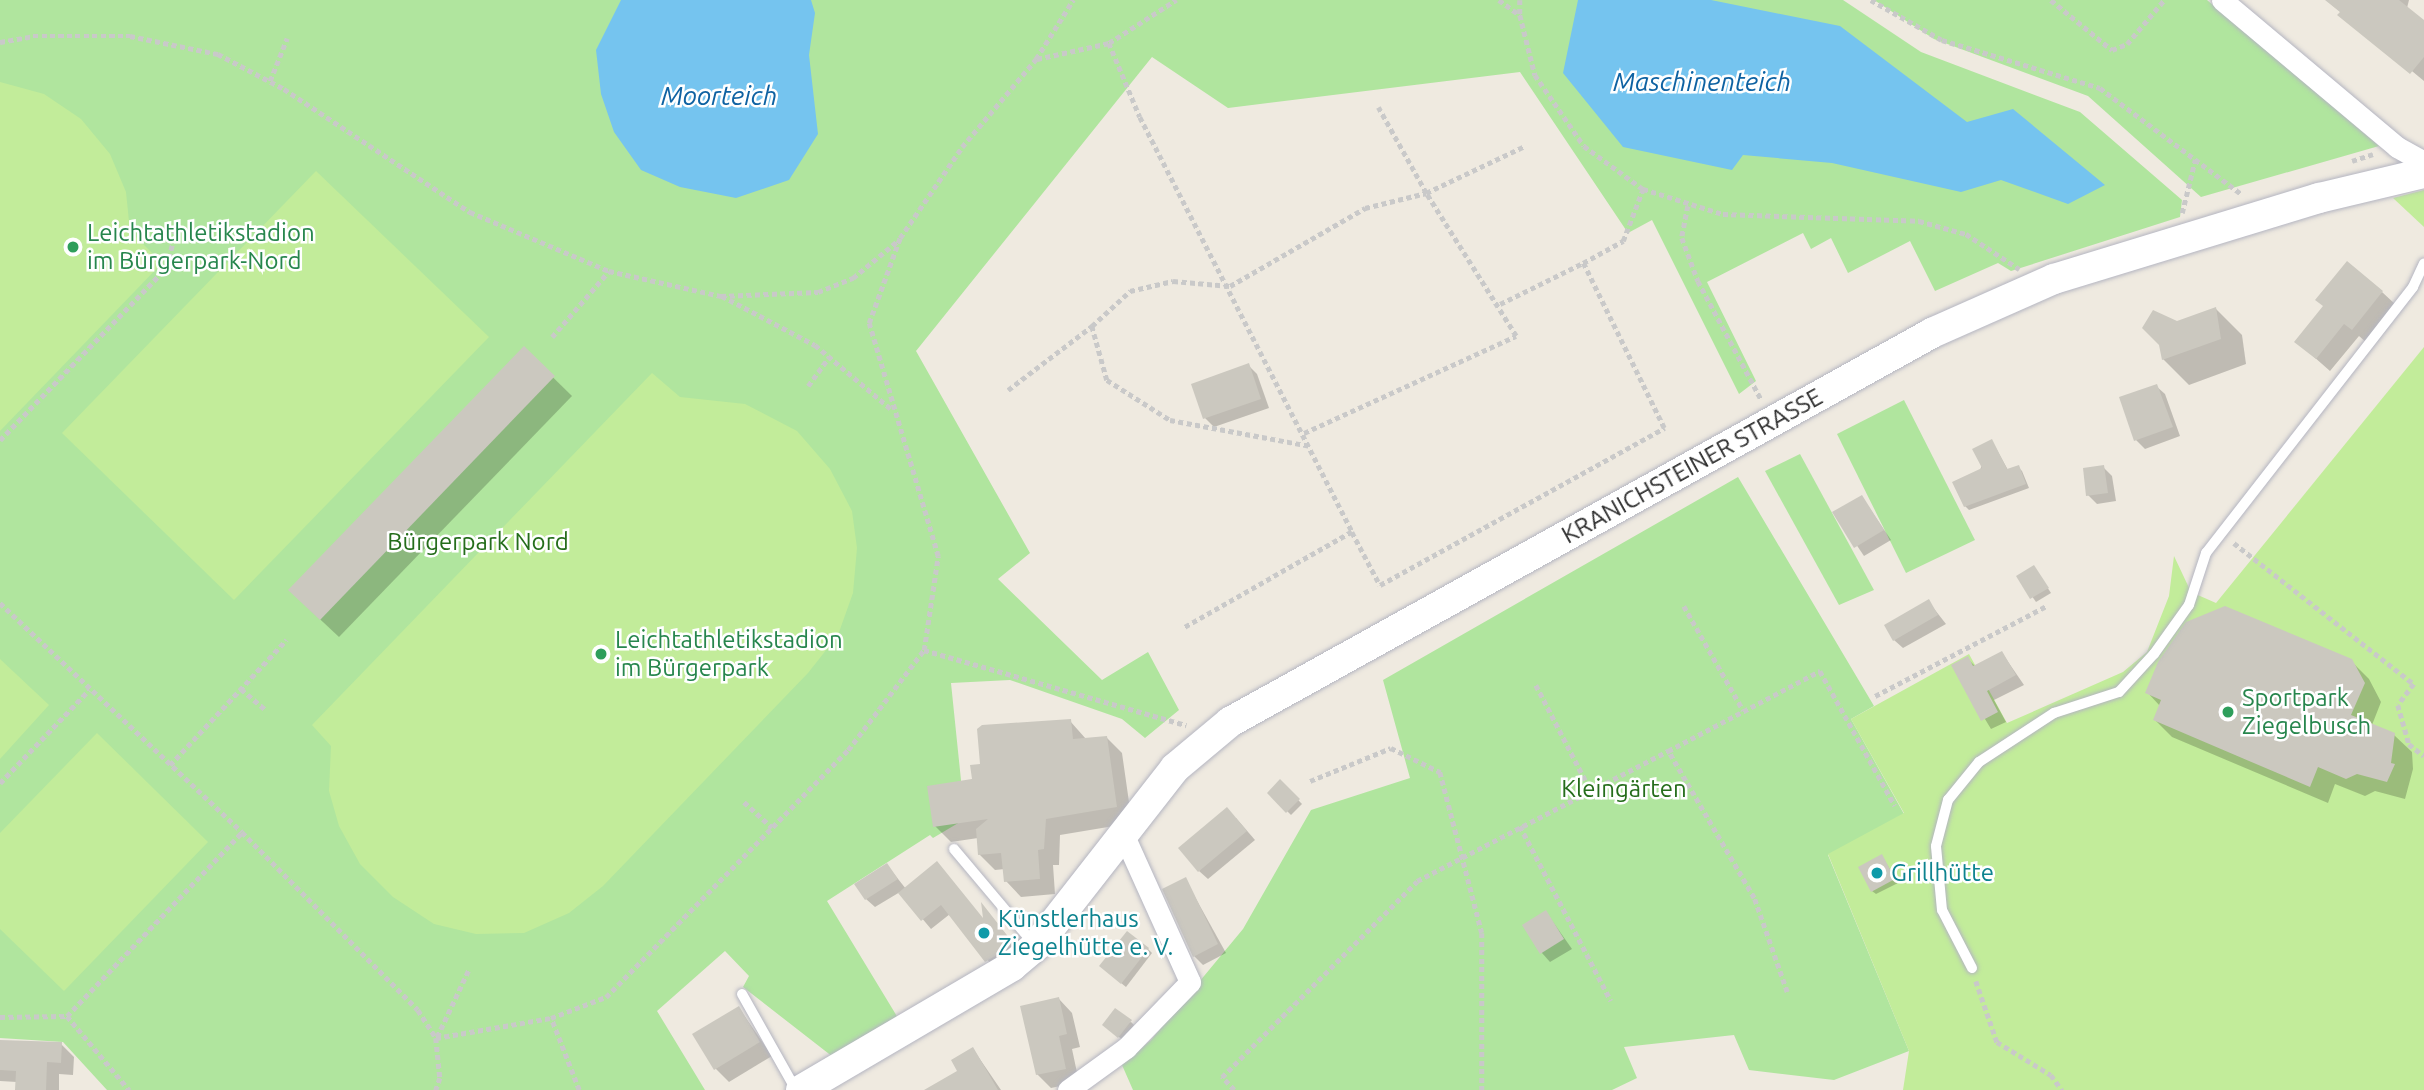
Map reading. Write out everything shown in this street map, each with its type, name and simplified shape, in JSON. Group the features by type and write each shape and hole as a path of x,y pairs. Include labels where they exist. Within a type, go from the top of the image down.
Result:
{"main road":[{"name":"KRANICHSTEINER STRASSE","path":"799,1090 1012,966 1036,946 1175,768 1230,722 1932,333 2053,279 2319,198 2421,160"}],"street":[{"path":"2222,0 2397,147 2421,160"},
{"path":"1068,1090 1126,1048 1191,982 1124,836"}],"lane":[{"path":"1972,968 1942,910 1936,846 1948,800 1979,762 2043,720 2119,692 2189,605 2206,553 2220,532 2413,287 2424,263"},
{"path":"954,849 1036,946"},
{"path":"742,993 799,1090"}],"path":[{"path":"436,1038 551,1018 606,997 848,750 924,650 937,556 892,410 870,323 900,238 962,146 1036,59 1073,0"},
{"path":"1036,59 1109,43 1176,0"},
{"path":"1499,0 1520,15"},
{"path":"1520,0 1520,15 1535,75 1584,146 1643,189 1723,215 1919,221 1966,234 2023,272"},
{"path":"1871,0 1942,40 2100,88 2242,195"},
{"path":"2051,0 2112,50 2127,44 2164,0"},
{"path":"0,42 33,37 130,36 218,54 270,81 470,212 609,271 721,296 818,292 853,278 900,238"},
{"path":"270,81 287,38"},
{"path":"1109,43 1140,117 1230,286 1380,585 1664,428 1583,263"},
{"path":"1304,433 1516,336 1500,304 1426,193 1377,107"},
{"path":"1008,390 1092,326 1130,291 1173,281 1230,286 1365,208 1426,193 1525,146"},
{"path":"2181,215 2195,160"},
{"path":"1500,304 1623,241 1643,189"},
{"path":"1688,205 1682,238 1698,281 1763,402"},
{"path":"0,440 167,267 176,227"},
{"path":"552,337 609,271"},
{"path":"721,296 829,357 892,410"},
{"path":"1092,326 1107,380 1170,421 1311,446"},
{"path":"808,386 829,357"},
{"path":"1184,628 1352,532"},
{"path":"2220,532 2414,684 2398,705 2409,744 2424,756"},
{"path":"0,603 242,832 418,1010 436,1038 440,1077 436,1090"},
{"path":"1875,696 2048,605"},
{"path":"1684,606 1743,710"},
{"path":"170,765 286,640"},
{"path":"924,650 1198,729"},
{"path":"1234,1090 1222,1077 1287,1007 1417,881 1820,671 1895,806"},
{"path":"1536,685 1590,789"},
{"path":"241,689 265,709"},
{"path":"0,783 90,690"},
{"path":"1310,780 1391,748 1440,772 1482,933 1482,1090"},
{"path":"1668,751 1754,898 1787,992"},
{"path":"744,802 772,827"},
{"path":"1520,826 1611,1001"},
{"path":"0,1017 67,1016 242,832"},
{"path":"1972,968 1997,1042 2051,1075 2063,1090"},
{"path":"436,1038 469,970"},
{"path":"67,1016 130,1090"},
{"path":"551,1018 579,1090"}],"green space":[{"name":"Bürgerpark Nord","path":"0,0 1843,0 1921,52 2080,112 2182,200 2180,217 2011,271 1998,263 1935,291 1910,241 1848,273 1831,238 1811,249 1803,233 1707,282 1756,381 1739,394 1652,220 1628,233 1520,72 1228,108 1152,57 916,351 1030,553 998,579 1102,680 1148,652 1179,710 1145,738 1122,719 1010,680 951,683 965,819 933,838 930,835 827,901 898,1018 833,1057 743,987 749,976 725,951 657,1011 705,1090 107,1090 63,1042 0,1038"},
{"path":"1874,0 2207,0 2379,146 2201,197 2088,96 1934,39"},
{"name":"Leichtathletikstadion im Bürgerpark-Nord","path":"0,82 44,94 81,119 110,154 126,192 130,231 162,263 0,431"},
{"path":"316,171 489,337 234,600 62,433"},
{"path":"2424,190 2424,227 2393,198"},
{"name":"Sportpark Ziegelbusch","path":"2424,347 2424,1090 1903,1090 1909,1051 1828,854 1904,813 1851,719 1969,654 2007,723 2123,672 2147,652 2169,596 2174,556 2191,592 2216,603"},
{"name":"Leichtathletikstadion im Bürgerpark","path":"652,373 680,397 745,404 797,431 830,469 852,511 857,548 853,593 838,635 808,673 603,886 569,913 524,933 476,934 434,924 393,897 360,864 339,826 329,791 331,746 312,725"},
{"path":"1904,400 1975,540 1906,573 1837,434"},
{"path":"1800,454 1874,590 1839,605 1765,471"},
{"name":"Kleingärten","path":"1738,477 1874,706 1851,719 1904,814 1828,855 1909,1051 1834,1080 1749,1070 1734,1035 1624,1047 1637,1078 1612,1090 1133,1090 1122,1065 1151,1040 1243,929 1311,810 1410,778 1383,680"},
{"path":"0,659 49,705 0,759"},
{"path":"97,733 208,842 64,991 0,929 0,833"}],"water":[{"name":"Moorteich","path":"621,0 811,0 815,13 809,55 818,134 789,180 736,198 680,187 641,170 614,132 601,94 596,50"},
{"name":"Maschinenteich","path":"1578,0 1711,0 1840,26 1967,122 2013,109 2105,185 2068,204 2001,180 1961,192 1832,163 1743,155 1732,170 1623,147 1563,73"}],"building":[{"path":"2325,0 2399,0 2424,20 2424,57 2410,74 2337,15 2340,12"},
{"path":"2347,261 2383,291 2352,330 2344,324 2316,359 2294,342 2323,306 2315,300"},
{"path":"2216,307 2221,339 2162,360 2159,345 2142,328 2153,310 2177,321"},
{"path":"524,346 555,376 320,620 288,590"},
{"path":"1249,363 1261,399 1203,419 1191,384"},
{"path":"2157,384 2173,427 2134,441 2119,397"},
{"path":"1992,439 2007,469 2019,465 2026,484 1964,507 1952,482 1982,468 1972,449"},
{"path":"2104,465 2108,493 2086,496 2083,468"},
{"path":"1862,495 1884,530 1854,548 1832,512"},
{"path":"2034,565 2049,588 2030,599 2016,576"},
{"path":"1929,599 1938,615 1893,641 1884,625"},
{"path":"2225,606 2352,659 2365,683 2351,715 2395,733 2391,763 2395,764 2387,782 2357,774 2346,779 2318,767 2310,787 2153,720 2161,700 2145,693 2158,662 2186,622"},
{"path":"2002,651 2016,675 1987,691 1998,712 1981,721 1951,665 1968,656 1973,666"},
{"path":"1071,719 1073,739 1107,736 1117,807 1046,819 1044,849 1038,850 1040,879 1004,882 1001,853 978,855 976,829 988,819 933,827 927,786 972,779 970,765 980,764 977,729 982,725"},
{"path":"1280,779 1300,799 1286,813 1267,793"},
{"path":"1227,807 1247,831 1198,872 1178,848"},
{"name":"Grillhütte","path":"1882,854 1895,879 1871,892 1858,867"},
{"path":"937,861 983,918 981,902 1013,943 1002,952 985,962 941,905 921,921 898,893"},
{"path":"887,863 898,879 865,900 854,884"},
{"path":"1186,877 1218,944 1193,957 1162,889"},
{"path":"1546,910 1564,939 1540,954 1522,925"},
{"path":"1127,931 1149,948 1121,984 1099,966"},
{"path":"1059,997 1067,1034 1059,1036 1066,1069 1036,1075 1020,1006"},
{"path":"739,1006 760,1042 714,1070 692,1034"},
{"path":"1115,1008 1132,1020 1118,1038 1102,1025"},
{"path":"0,1040 62,1042 61,1063 47,1062 46,1090 15,1090 16,1071 0,1070"},
{"path":"973,1047 998,1090 924,1090 957,1071 951,1060"}],"place":[{"name":"Leichtathletikstadion im Bürgerpark-Nord","path":"73,247"},
{"name":"Leichtathletikstadion im Bürgerpark","path":"601,654"},
{"name":"Sportpark Ziegelbusch","path":"2228,712"},
{"name":"Grillhütte","path":"1877,873"},
{"name":"Künstlerhaus Ziegelhütte e. V.","path":"984,933"}]}
